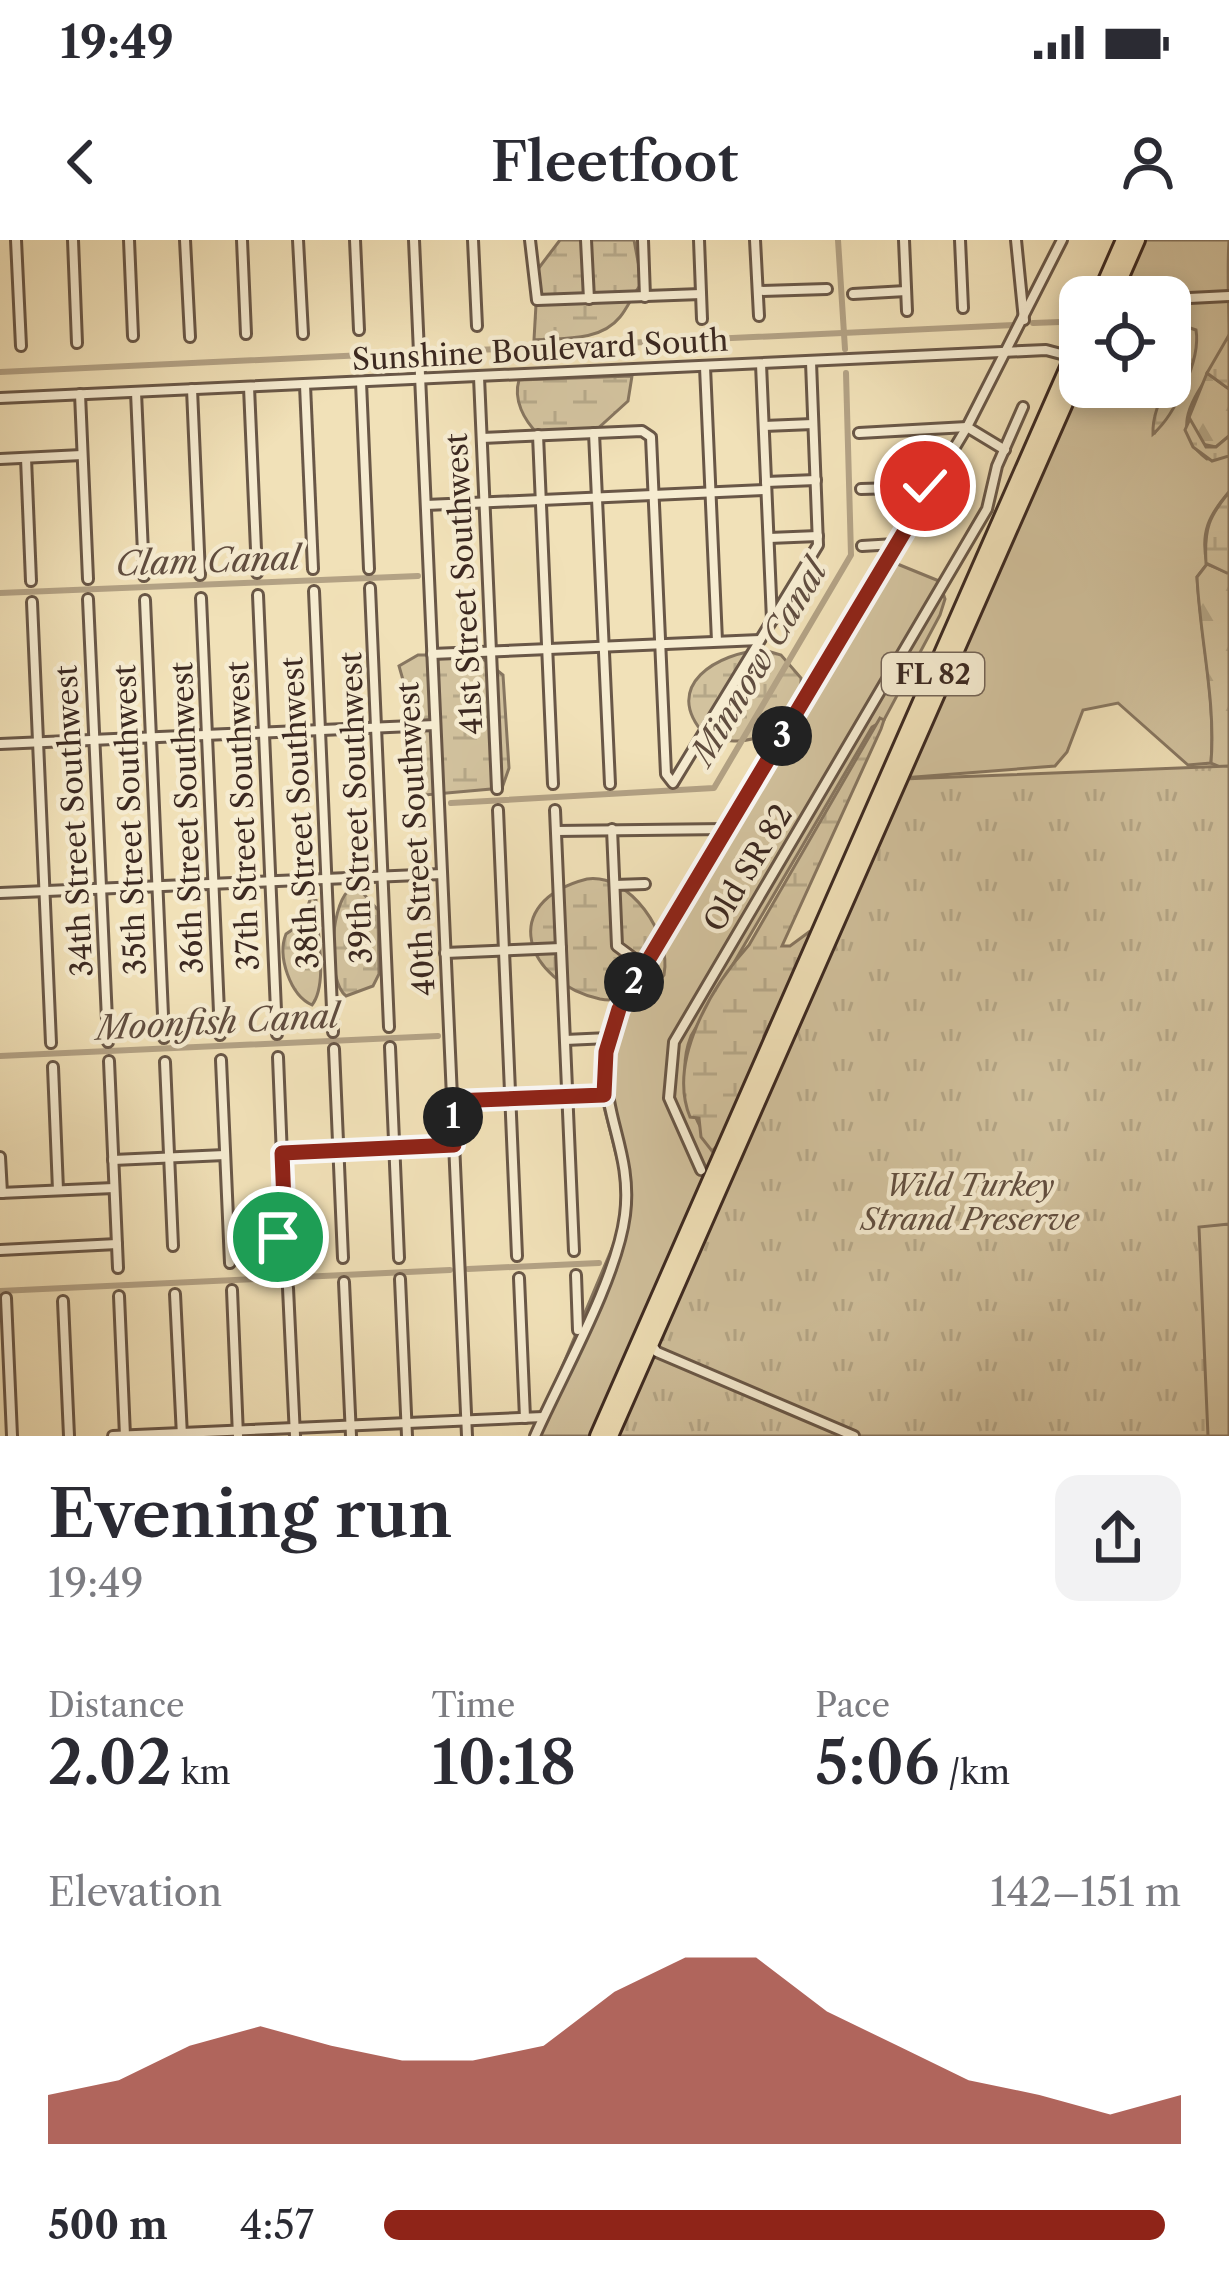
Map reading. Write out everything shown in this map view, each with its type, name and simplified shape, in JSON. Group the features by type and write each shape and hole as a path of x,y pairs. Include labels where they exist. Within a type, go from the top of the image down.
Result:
{"highway":[{"path":"1108,276 1124,240"},
{"path":"1121,276 1137,240"},
{"name":"FL 82","path":"598,1436 712,1175 948,668 1012,495 1059,400"},
{"name":"FL 82","path":"610,1436 692,1251 712,1175 723,1165 746,1097 1059,405"},
{"path":"651,1344 649,1334 676,1257"}],"street":[{"path":"16,240 21,346"},
{"path":"73,240 77,343"},
{"path":"129,240 134,336"},
{"path":"185,240 190,337"},
{"path":"242,240 246,334"},
{"path":"298,240 302,334"},
{"path":"355,240 359,330"},
{"name":"40th Street Southwest","path":"414,240 466,1436"},
{"path":"473,240 477,326"},
{"path":"530,240 533,297 701,294"},
{"path":"586,240 589,299"},
{"path":"643,240 645,297"},
{"path":"699,240 702,319"},
{"path":"755,240 759,316"},
{"path":"904,240 907,311"},
{"path":"960,240 963,308"},
{"path":"1016,240 1024,322"},
{"path":"535,1436 618,1246 625,1214 624,1170 604,1095 609,1038 644,966 967,427 1062,240"},
{"path":"758,292 827,289"},
{"path":"853,294 906,291"},
{"path":"1191,298 1229,296"},
{"name":"Sunshine Boulevard South","path":"0,398 1051,350 1059,354"},
{"path":"482,438 649,433 669,782 677,781 818,536 811,362"},
{"path":"761,364 772,622"},
{"path":"705,367 717,641"},
{"name":"41st Street Southwest","path":"479,376 497,789"},
{"path":"361,382 369,568"},
{"path":"305,384 313,569"},
{"path":"249,387 256,573"},
{"path":"192,389 200,575"},
{"path":"136,392 144,577"},
{"path":"80,394 88,579"},
{"name":"Old SR 82","path":"712,1175 669,1098 674,1042 992,498 1004,449 1023,406"},
{"path":"764,426 813,424"},
{"path":"859,433 967,427 1004,449"},
{"path":"594,433 610,784"},
{"path":"538,435 554,784"},
{"path":"0,459 82,455"},
{"path":"26,458 31,581"},
{"path":"426,505 710,493 816,480"},
{"path":"861,489 931,487"},
{"path":"769,538 818,536"},
{"path":"862,545 897,544"},
{"path":"956,562 984,574"},
{"name":"39th Street Southwest","path":"370,588 389,1027"},
{"name":"38th Street Southwest","path":"314,592 333,1032"},
{"name":"37th Street Southwest","path":"258,595 277,1034"},
{"name":"36th Street Southwest","path":"201,598 220,1035"},
{"name":"34th Street Southwest","path":"88,599 108,1042"},
{"name":"35th Street Southwest","path":"145,600 164,1038"},
{"path":"32,602 52,1043"},
{"path":"432,654 762,640"},
{"path":"0,744 436,725"},
{"path":"498,810 518,1256"},
{"path":"555,810 574,1251"},
{"path":"612,829 617,946 644,966"},
{"path":"556,832 726,829"},
{"path":"0,893 442,874"},
{"path":"615,885 645,884"},
{"path":"446,953 561,948"},
{"path":"565,1040 609,1038"},
{"path":"390,1047 399,1258"},
{"path":"334,1049 343,1258"},
{"path":"229,1239 278,1237 285,1228 278,1057"},
{"path":"221,1060 230,1262"},
{"path":"109,1061 118,1268"},
{"path":"165,1062 173,1246"},
{"path":"52,1067 58,1190"},
{"path":"452,1101 604,1095"},
{"path":"282,1153 454,1145"},
{"path":"113,1160 226,1155"},
{"path":"0,1156 1,1193 114,1188"},
{"path":"0,1250 117,1244"},
{"path":"576,1275 578,1337"},
{"path":"519,1278 525,1418"},
{"path":"400,1279 407,1436"},
{"path":"344,1282 351,1431"},
{"path":"288,1288 294,1432"},
{"path":"232,1290 238,1433"},
{"path":"176,1294 182,1434"},
{"path":"119,1296 125,1436"},
{"path":"6,1298 5,1383 12,1436"},
{"path":"63,1300 69,1436"},
{"path":"651,1344 657,1352 854,1436"},
{"path":"113,1436 351,1431 407,1423 543,1417"}],"green space":[{"path":"560,240 634,240 642,283 620,317 602,331 534,340 538,269"},
{"path":"1139,240 1229,240 1229,335 1191,406 1191,276 1123,276"},
{"path":"1191,328 1196,330 1191,367"},
{"path":"1229,335 1229,389 1207,373"},
{"path":"1207,373 1229,389 1229,436 1216,447 1202,444 1188,420"},
{"path":"632,376 628,401 595,431 538,434 519,402 519,380"},
{"path":"1065,408 1161,408 1154,434 1171,408 1190,408 1187,429 1193,444 1207,459 1229,456 1229,492 1208,525 1207,564 1197,577 1210,693 1211,763 1188,765 1118,703 1083,710 1067,752 1055,766 902,778"},
{"path":"1157,408 1173,408 1153,434"},
{"path":"1190,419 1206,447 1216,447 1229,436 1229,456 1212,461 1193,447 1185,430"},
{"path":"1229,492 1227,573 1206,563 1206,551 1209,524"},
{"path":"890,561 939,581 945,599 940,615 884,720 872,727 691,1036 686,1085 695,1116 718,1157 595,1436 533,1436 621,1227 626,1194 603,1103 601,1072 603,1051 623,998 647,994 660,938"},
{"path":"1207,564 1229,573 1229,771 1211,763 1197,577"},
{"path":"764,650 781,655 801,678 793,710 783,723 754,738 721,740 705,735 689,701 700,675 729,657"},
{"path":"418,655 478,655 503,675 509,768 502,788 425,795 403,766 405,687 399,666"},
{"path":"880,718 884,720 881,729 782,946 790,946 809,932 812,937 764,1036 762,1055 723,1140 712,1151 701,1137 699,1118 690,1117 684,1095 684,1072 697,1025 721,981 749,945"},
{"name":"Wild Turkey Strand Preserve","path":"1229,766 1229,1224 1199,1227 1208,1436 614,1436 902,779"},
{"path":"587,879 618,886 654,925 665,959 664,975 647,994 600,999 574,990 539,960 532,923 541,905 559,890"},
{"path":"348,891 361,891 378,910 379,974 373,986 346,996 336,976 333,945 337,913"},
{"path":"311,897 316,900 321,969 312,1005 297,993 283,953 286,934 302,923"},
{"path":"1229,1224 1229,1436 1199,1436 1180,1227"}],"waterway":[{"path":"838,240 845,349"},
{"path":"1033,323 1059,322"},
{"path":"432,352 1014,325"},
{"path":"0,372 407,353"},
{"name":"Minnow Canal","path":"451,803 714,788 851,555 846,373"},
{"name":"Clam Canal","path":"0,593 418,576"},
{"name":"Moonfish Canal","path":"0,1056 438,1036"},
{"path":"468,1269 599,1263"},
{"path":"0,1291 450,1270"}],"route":[{"path":"278,1237 285,1232 282,1153 454,1145 452,1101 604,1095 606,1052 619,1009 931,487 925,486"}]}
